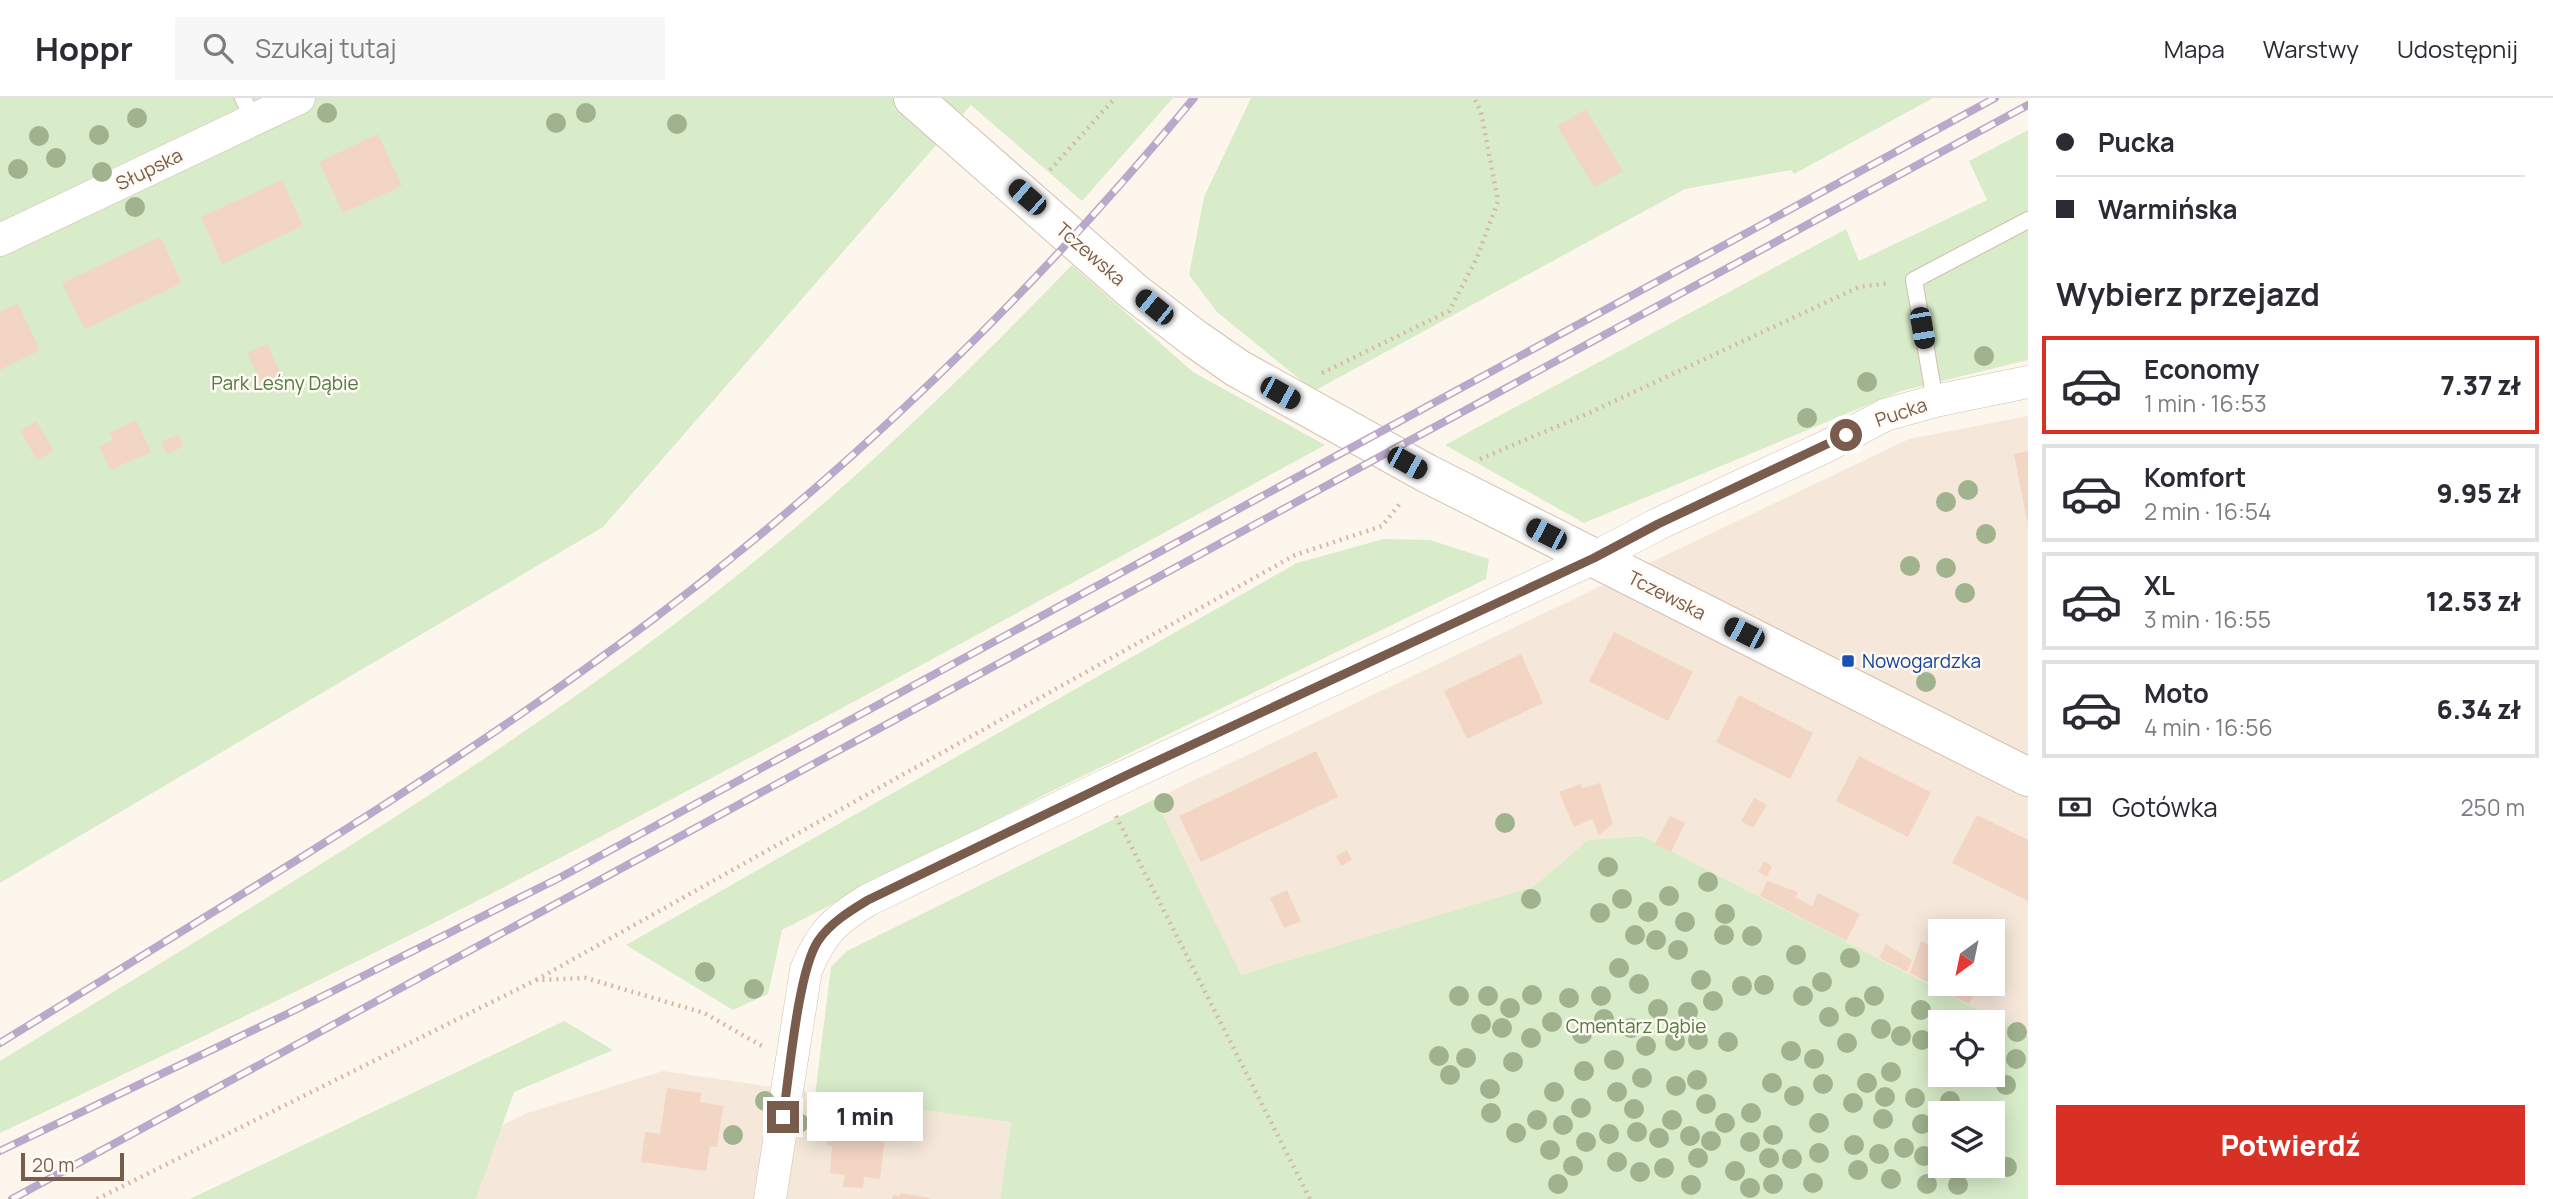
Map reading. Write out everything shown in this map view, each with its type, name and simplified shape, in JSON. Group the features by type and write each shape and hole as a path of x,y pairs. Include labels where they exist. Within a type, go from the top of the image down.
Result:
{"street":[{"name":"Słupska","path":"0,240 248,109 299,98"},
{"name":"Tczewska","path":"913,98 1134,292 1194,338 1280,393 1426,473 2028,777"},
{"name":"Pucka","path":"1594,558 1658,524 1827,446 1885,415 1935,401 2028,382"},
{"path":"770,1199 806,970 818,941 842,916 868,900 1102,787 1594,558"}],"lane":[{"path":"1935,401 1914,280 2028,220"}],"path":[{"path":"1027,197 1094,118 1115,98"},
{"path":"1280,393 1449,311 1476,260 1498,201 1481,112 1474,98"},
{"path":"97,1199 536,979 1295,555 1382,526 1426,473 1488,457 1859,287 1914,280"},
{"path":"1102,787 1310,1199"},
{"path":"536,979 586,978 704,1013 791,1062"}],"shaded area":[{"path":"2028,416 2028,1036 2005,1024 2005,1010 1978,1010 1951,996 2006,996 2006,919 1928,919 1928,984 1642,836 1588,840 1533,887 1241,976 1155,799 1909,439"},
{"path":"663,1071 1011,1122 1000,1199 349,1199 527,1113"}],"green space":[{"name":"Park Leśny Dąbie","path":"0,98 1173,98 1082,201 971,105 603,527 0,883"},
{"path":"1251,98 1933,98 1794,174 1791,170 1685,189 1314,391 1217,312 1189,275 1204,197"},
{"path":"2028,130 2028,360 1901,391 1584,523 1445,445 1846,229 1859,261 1987,200 1969,161"},
{"path":"1072,265 1193,372 1325,445 586,845 300,989 0,1133 0,1061 364,837 543,719 630,657 715,593 808,517 987,351"},
{"path":"1384,539 1430,540 1489,559 1486,579 1046,794 782,930 768,994 733,1010 626,945 1297,563"},
{"name":"Cmentarz Dąbie","path":"1155,799 1241,975 1533,887 1588,840 1642,836 1928,984 1928,996 1951,996 1978,1010 1928,1010 1928,1087 2005,1087 2005,1024 2028,1036 2028,1199 1000,1199 1011,1122 815,1095 831,967 847,951"},
{"path":"564,1021 613,1050 514,1092 476,1199 190,1199"}],"building":[{"path":"1586,109 1623,171 1594,187 1557,126"},
{"path":"378,134 402,186 343,213 319,162"},
{"path":"282,180 303,226 222,264 201,217"},
{"path":"160,237 182,283 85,329 62,283"},
{"path":"18,304 40,350 0,370 0,312"},
{"path":"267,344 284,380 264,389 247,353"},
{"path":"136,420 151,452 110,470 99,447 113,440 109,433"},
{"path":"36,421 54,451 37,460 20,431"},
{"path":"179,434 184,446 167,454 161,442"},
{"path":"2028,451 2028,521 2027,521 2014,454"},
{"path":"1614,632 1693,672 1668,721 1589,681"},
{"path":"1521,654 1543,703 1467,739 1444,691"},
{"path":"1739,695 1813,733 1790,779 1716,742"},
{"path":"1316,751 1338,797 1201,862 1179,816"},
{"path":"1859,756 1931,792 1908,837 1836,801"},
{"path":"1600,783 1613,824 1599,835 1592,819 1574,827 1559,792 1581,784 1582,788"},
{"path":"1754,798 1767,805 1753,828 1741,821"},
{"path":"1977,815 2028,840 2028,901 1952,863"},
{"path":"1670,816 1685,823 1671,852 1655,844"},
{"path":"1347,850 1352,860 1341,866 1336,856"},
{"path":"1764,861 1772,866 1767,877 1758,872"},
{"path":"1767,881 1798,892 1795,897 1812,906 1818,893 1860,914 1846,941 1760,896"},
{"path":"1287,890 1301,921 1284,928 1270,898"},
{"path":"1921,941 1928,944 1928,982 1910,973"},
{"path":"1886,944 1912,960 1907,972 1879,958"},
{"path":"1954,996 1973,996 1969,1004"},
{"path":"667,1088 701,1093 700,1102 723,1106 717,1147 710,1147 706,1171 641,1162 645,1132 660,1134"},
{"path":"853,1115 869,1117 868,1126 886,1128 880,1179 864,1177 863,1188 843,1187 845,1175 830,1173 832,1146 827,1145 829,1125 835,1125 835,1122 853,1124"},
{"path":"900,1193 930,1199 892,1199 893,1195 900,1196"}],"railway":[{"path":"0,1043 412,787 573,677 726,562 870,440 1005,309 1133,170 1194,98"},
{"path":"0,1151 287,1014 561,877 1995,98"},
{"path":"12,1199 2028,105"}],"place":[{"name":"Nowogardzka","path":"1848,661"}],"route":[{"path":"783,1117 806,970 818,941 842,916 868,900 1078,799 1594,558 1658,524 1846,435"}]}
